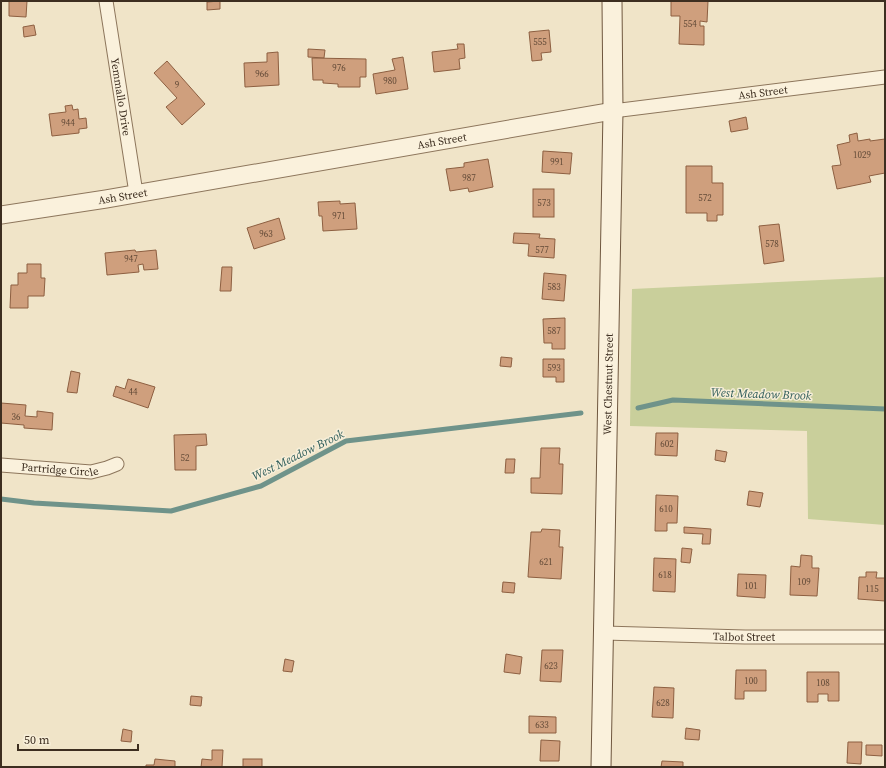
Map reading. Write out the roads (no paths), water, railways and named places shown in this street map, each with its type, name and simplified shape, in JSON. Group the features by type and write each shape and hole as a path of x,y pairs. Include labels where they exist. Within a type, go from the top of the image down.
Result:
{"main road":[{"name":"West Chestnut Street","path":"601,767 613,111 612,1"}],"street":[{"name":"Yemmallo Drive","path":"106,1 136,193"},
{"name":"Ash Street","path":"1,215 70,205 613,111 885,77"},
{"name":"Partridge Circle","path":"1,465 91,472 117,464"},
{"name":"Talbot Street","path":"604,633 752,637 885,637"}],"waterway":[{"name":"West Meadow Brook","path":"638,408 673,400 885,409"},
{"name":"West Meadow Brook","path":"1,499 34,503 171,511 261,486 346,441 581,413"}]}
